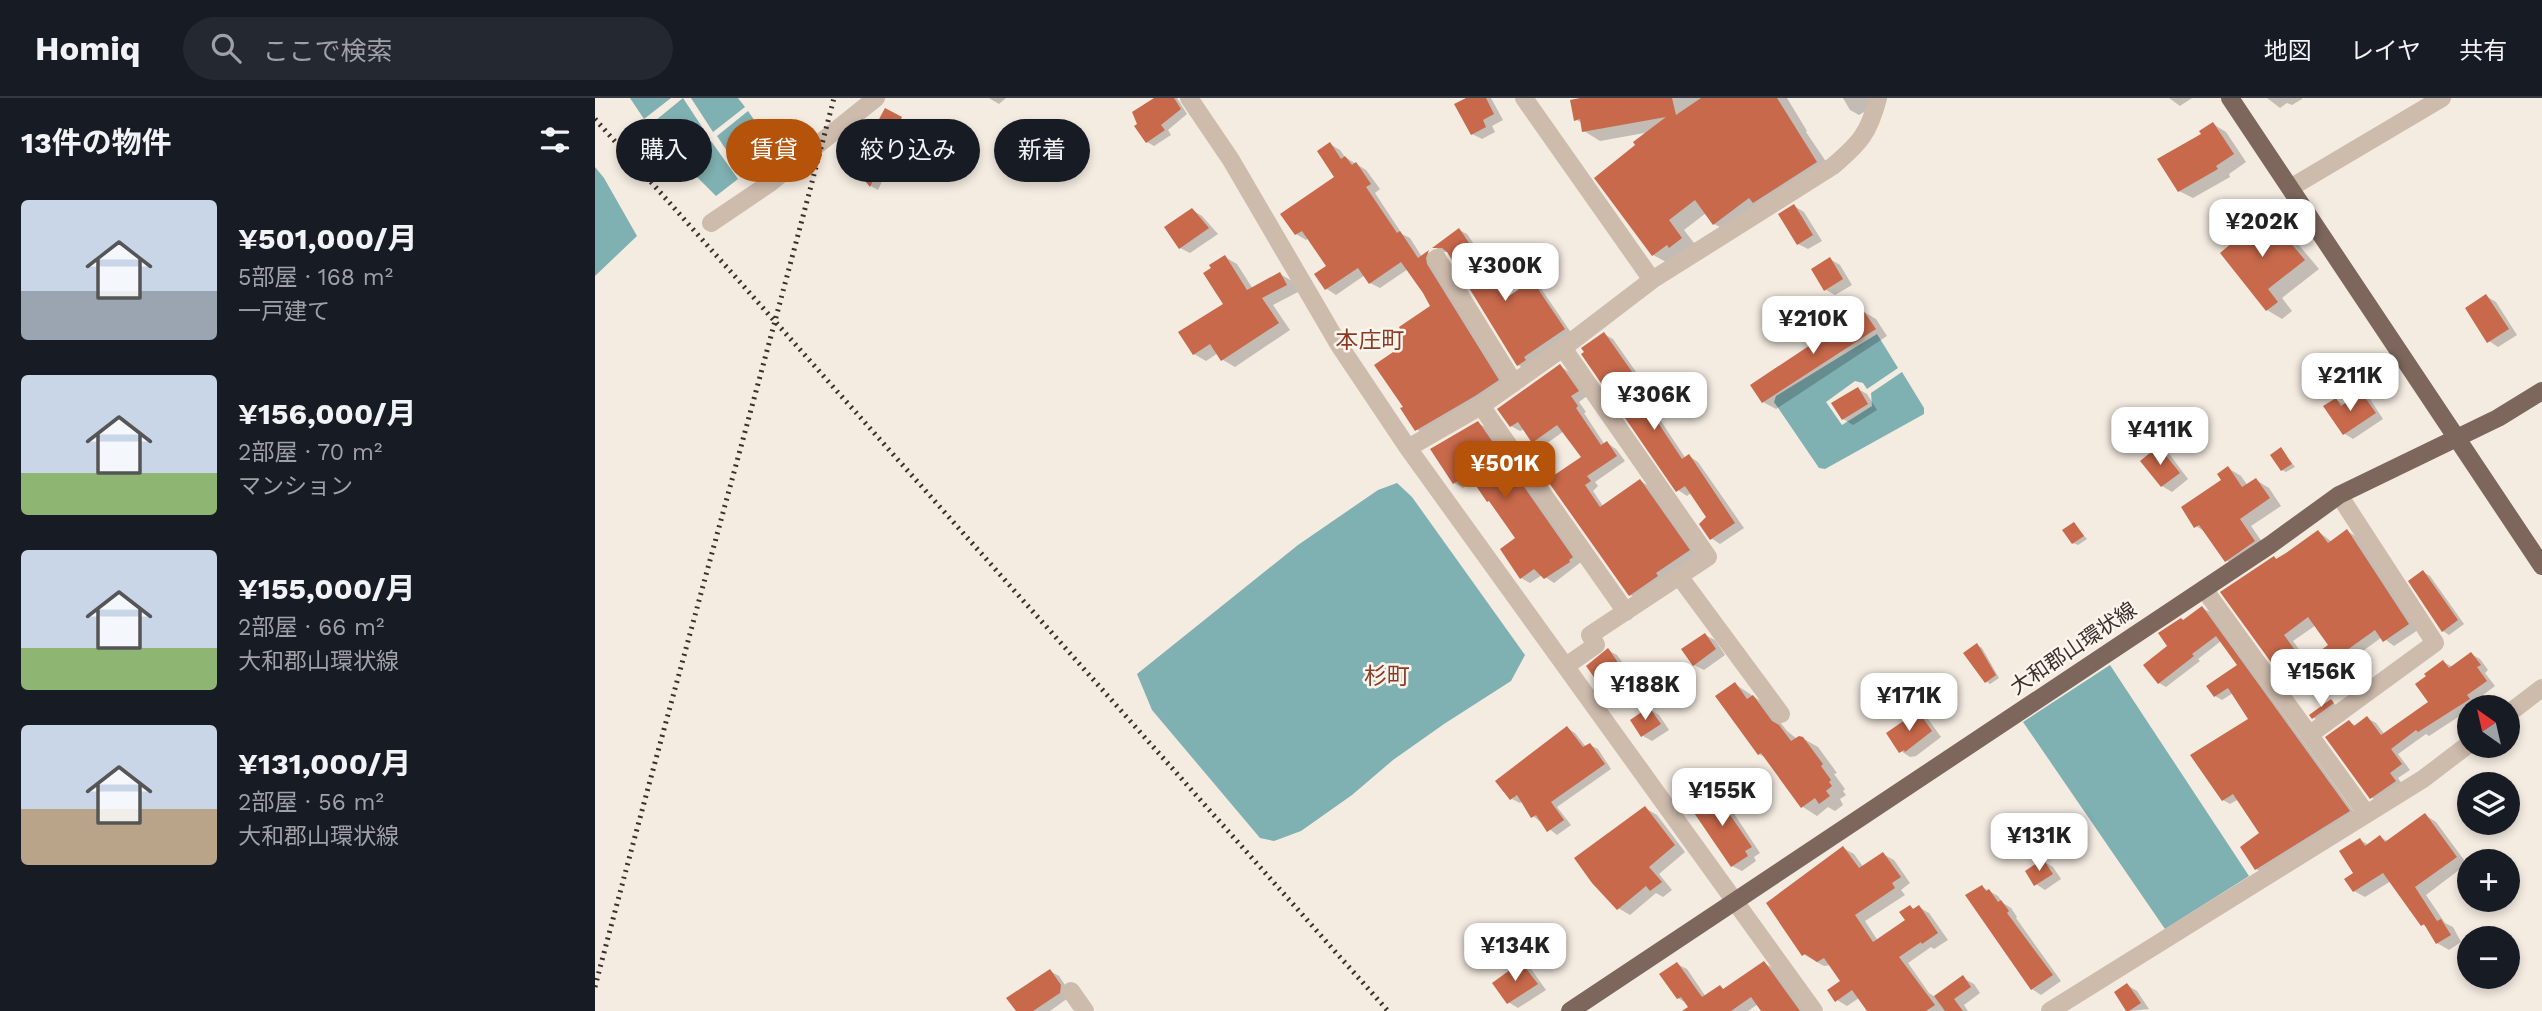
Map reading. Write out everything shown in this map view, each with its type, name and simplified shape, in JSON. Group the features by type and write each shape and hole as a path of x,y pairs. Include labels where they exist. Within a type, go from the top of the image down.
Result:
{"main road":[{"path":"2230,98 2542,566"},
{"name":"大和郡山環状線","path":"1570,1011 2270,545 2339,495 2498,418 2542,391"}],"street":[{"path":"711,223 770,183 876,98"},
{"path":"1189,98 1231,160 1339,345 1408,448 1814,1011"},
{"path":"1408,448 1481,407 1652,280 1833,166 1868,130 1878,98"},
{"path":"2290,188 2442,98"},
{"path":"1528,99 1652,280"},
{"path":"1437,258 1514,383"},
{"path":"1563,348 1708,556 1590,635 1596,645 1566,666"},
{"path":"1481,407 1626,612"},
{"path":"2309,735 2435,643 2339,495"},
{"path":"1679,576 1781,714"},
{"path":"2204,589 2366,813"},
{"path":"2520,705 2542,688"},
{"path":"2050,1011 2423,779 2457,753"},
{"path":"1071,991 1085,1011"}],"water":[{"path":"630,98 671,98 644,119"},
{"path":"683,98 697,119 657,119"},
{"path":"691,98 738,98 745,107 726,119 713,132 712,119 705,119"},
{"path":"748,111 754,119 738,119"},
{"path":"726,129 726,150 717,136"},
{"path":"712,142 726,162 726,182 734,182 716,196 702,182 712,182"},
{"path":"595,167 637,236 595,276"},
{"path":"1877,334 1898,368 1867,389 1863,383 1855,381 1826,402 1842,425 1872,406 1871,393 1902,372 1924,408 1924,414 1825,469 1819,468 1774,402 1776,396"},
{"path":"1397,483 1412,497 1525,655 1511,681 1393,760 1352,795 1301,831 1274,841 1260,838 1152,710 1137,674 1298,545 1378,490"},
{"path":"2110,665 2249,876 2165,929 2023,722"}],"building":[{"path":"1154,98 1174,98 1181,109 1161,125 1165,130 1146,143 1134,126 1137,124 1132,112"},
{"path":"1466,98 1486,98 1494,114 1483,120 1486,127 1471,135 1454,104"},
{"path":"1672,98 1676,115 1701,98 1777,98 1817,162 1753,203 1749,198 1713,225 1695,200 1669,220 1682,238 1652,256 1594,178 1635,145 1633,142 1666,117 1582,132 1580,119 1574,121 1570,100"},
{"path":"885,108 902,117 901,119 879,119"},
{"path":"2213,122 2234,154 2216,166 2218,169 2178,192 2157,159 2201,134 2199,131"},
{"path":"1330,142 1341,159 1345,156 1352,165 1356,162 1371,184 1366,187 1397,233 1400,231 1418,258 1429,250 1427,264 1499,380 1415,431 1400,408 1403,407 1374,365 1402,346 1394,333 1399,327 1430,306 1423,293 1401,262 1369,284 1358,268 1325,290 1314,274 1326,266 1302,231 1295,235 1280,214 1334,177 1317,151"},
{"path":"1794,204 1813,235 1797,245 1778,214"},
{"path":"1192,208 1209,228 1179,249 1164,227"},
{"path":"2266,214 2305,260 2268,289 2278,302 2266,311 2220,253"},
{"path":"1459,228 1506,298 1532,280 1565,329 1524,357 1526,360 1517,366 1447,252 1442,248 1432,248"},
{"path":"1225,255 1247,290 1280,272 1287,285 1262,298 1279,323 1221,361 1210,344 1193,355 1178,332 1223,304 1203,273 1211,268 1209,265"},
{"path":"1830,257 1843,279 1824,291 1811,269"},
{"path":"2486,294 2509,329 2487,343 2465,308"},
{"path":"1863,310 1876,329 1762,403 1750,385"},
{"path":"1604,332 1649,396 1643,400 1682,459 1689,454 1735,523 1710,540 1699,524 1706,517 1685,486 1676,492 1581,354 1584,352 1581,348"},
{"path":"1560,364 1579,391 1571,396 1578,406 1576,408 1601,445 1607,441 1617,456 1587,476 1591,481 1585,485 1600,507 1640,479 1690,550 1656,573 1658,576 1629,596 1547,480 1581,457 1557,425 1532,443 1518,422 1510,427 1497,409"},
{"path":"1858,387 1868,404 1842,420 1831,403"},
{"path":"2361,392 2376,413 2343,435 2323,406 2336,398 2341,406"},
{"path":"1478,421 1573,557 1570,562 1544,579 1534,569 1520,579 1500,549 1515,538 1468,474 1453,484 1430,449"},
{"path":"2281,447 2292,464 2281,471 2270,455"},
{"path":"2156,448 2160,448 2180,473 2161,487 2140,461"},
{"path":"2228,466 2242,487 2256,478 2270,498 2240,519 2255,541 2225,562 2199,525 2194,528 2181,507 2221,480 2217,474"},
{"path":"2074,522 2084,536 2072,544 2062,530"},
{"path":"2347,529 2409,624 2383,642 2375,630 2347,650 2351,655 2320,677 2307,660 2328,645 2308,617 2284,635 2295,650 2273,665 2220,592 2274,556 2276,559 2286,553 2318,530 2328,543"},
{"path":"2423,570 2458,620 2442,632 2408,581"},
{"path":"2202,606 2350,811 2255,870 2240,847 2259,833 2233,794 2222,801 2190,755 2248,719 2228,688 2214,697 2206,686 2237,665 2216,636 2158,684 2143,665 2167,646 2158,633"},
{"path":"1705,633 1716,649 1693,666 1681,649"},
{"path":"1977,643 1996,675 1985,683 1963,653"},
{"path":"1608,648 1628,677 1615,687 1613,684 1603,690 1586,666"},
{"path":"2471,652 2481,665 2477,667 2487,681 2467,695 2457,695 2457,707 2418,732 2416,730 2391,749 2402,764 2390,773 2396,781 2370,799 2325,737 2349,720 2354,726 2367,716 2381,735 2428,702 2415,684 2426,676 2424,674 2443,660 2449,668"},
{"path":"1735,682 1747,699 1753,695 1791,741 1799,736 1803,737 1831,780 1829,782 1832,786 1826,791 1830,796 1819,804 1815,798 1801,808 1715,696"},
{"path":"2331,699 2334,703 2312,719 2309,715"},
{"path":"1649,707 1661,724 1641,737 1630,720"},
{"path":"1918,711 1932,731 1905,752 1904,750 1899,753 1886,733"},
{"path":"1567,726 1583,747 1590,743 1605,764 1551,802 1564,820 1547,832 1536,815 1531,818 1517,795 1510,800 1495,781"},
{"path":"1713,790 1752,847 1745,851 1748,856 1731,867 1690,807"},
{"path":"1645,806 1675,845 1649,867 1662,882 1650,891 1646,886 1617,910 1574,858"},
{"path":"2425,813 2457,857 2415,887 2437,921 2441,919 2451,935 2436,944 2424,924 2421,926 2383,873 2353,892 2344,879 2353,873 2339,851 2360,838 2365,846 2380,835 2385,842"},
{"path":"1843,846 1859,868 1883,852 1901,877 1892,883 1895,888 1855,915 1873,942 1905,920 1899,912 1910,905 1913,909 1919,905 1938,933 1899,957 1935,1005 1926,1011 1867,1011 1852,990 1835,1002 1827,990 1840,981 1824,958 1817,962 1805,954 1802,956 1766,903"},
{"path":"2043,859 2053,874 2034,886 2025,871"},
{"path":"1982,885 1986,891 1989,889 1998,902 2001,900 2009,911 2007,913 2053,975 2031,990 1965,895"},
{"path":"1764,961 1800,1011 1761,1011 1751,997 1731,1011 1682,1011 1688,1007 1681,997 1677,999 1659,974 1677,962 1702,997 1720,985 1723,989"},
{"path":"1521,962 1538,984 1507,1004 1492,983"},
{"path":"1050,969 1061,985 1060,993 1033,1011 1016,1011 1006,998"},
{"path":"1963,975 1971,987 1954,999 1963,1011 1945,1011 1934,996"},
{"path":"2127,983 2141,1003 2129,1011 2126,1011 2114,992"}],"railway":[{"path":"595,987 834,98"},
{"path":"595,119 1388,1011"}],"district":[{"name":"本庄町","path":"1370,340"},
{"name":"杉町","path":"1387,676"}]}
